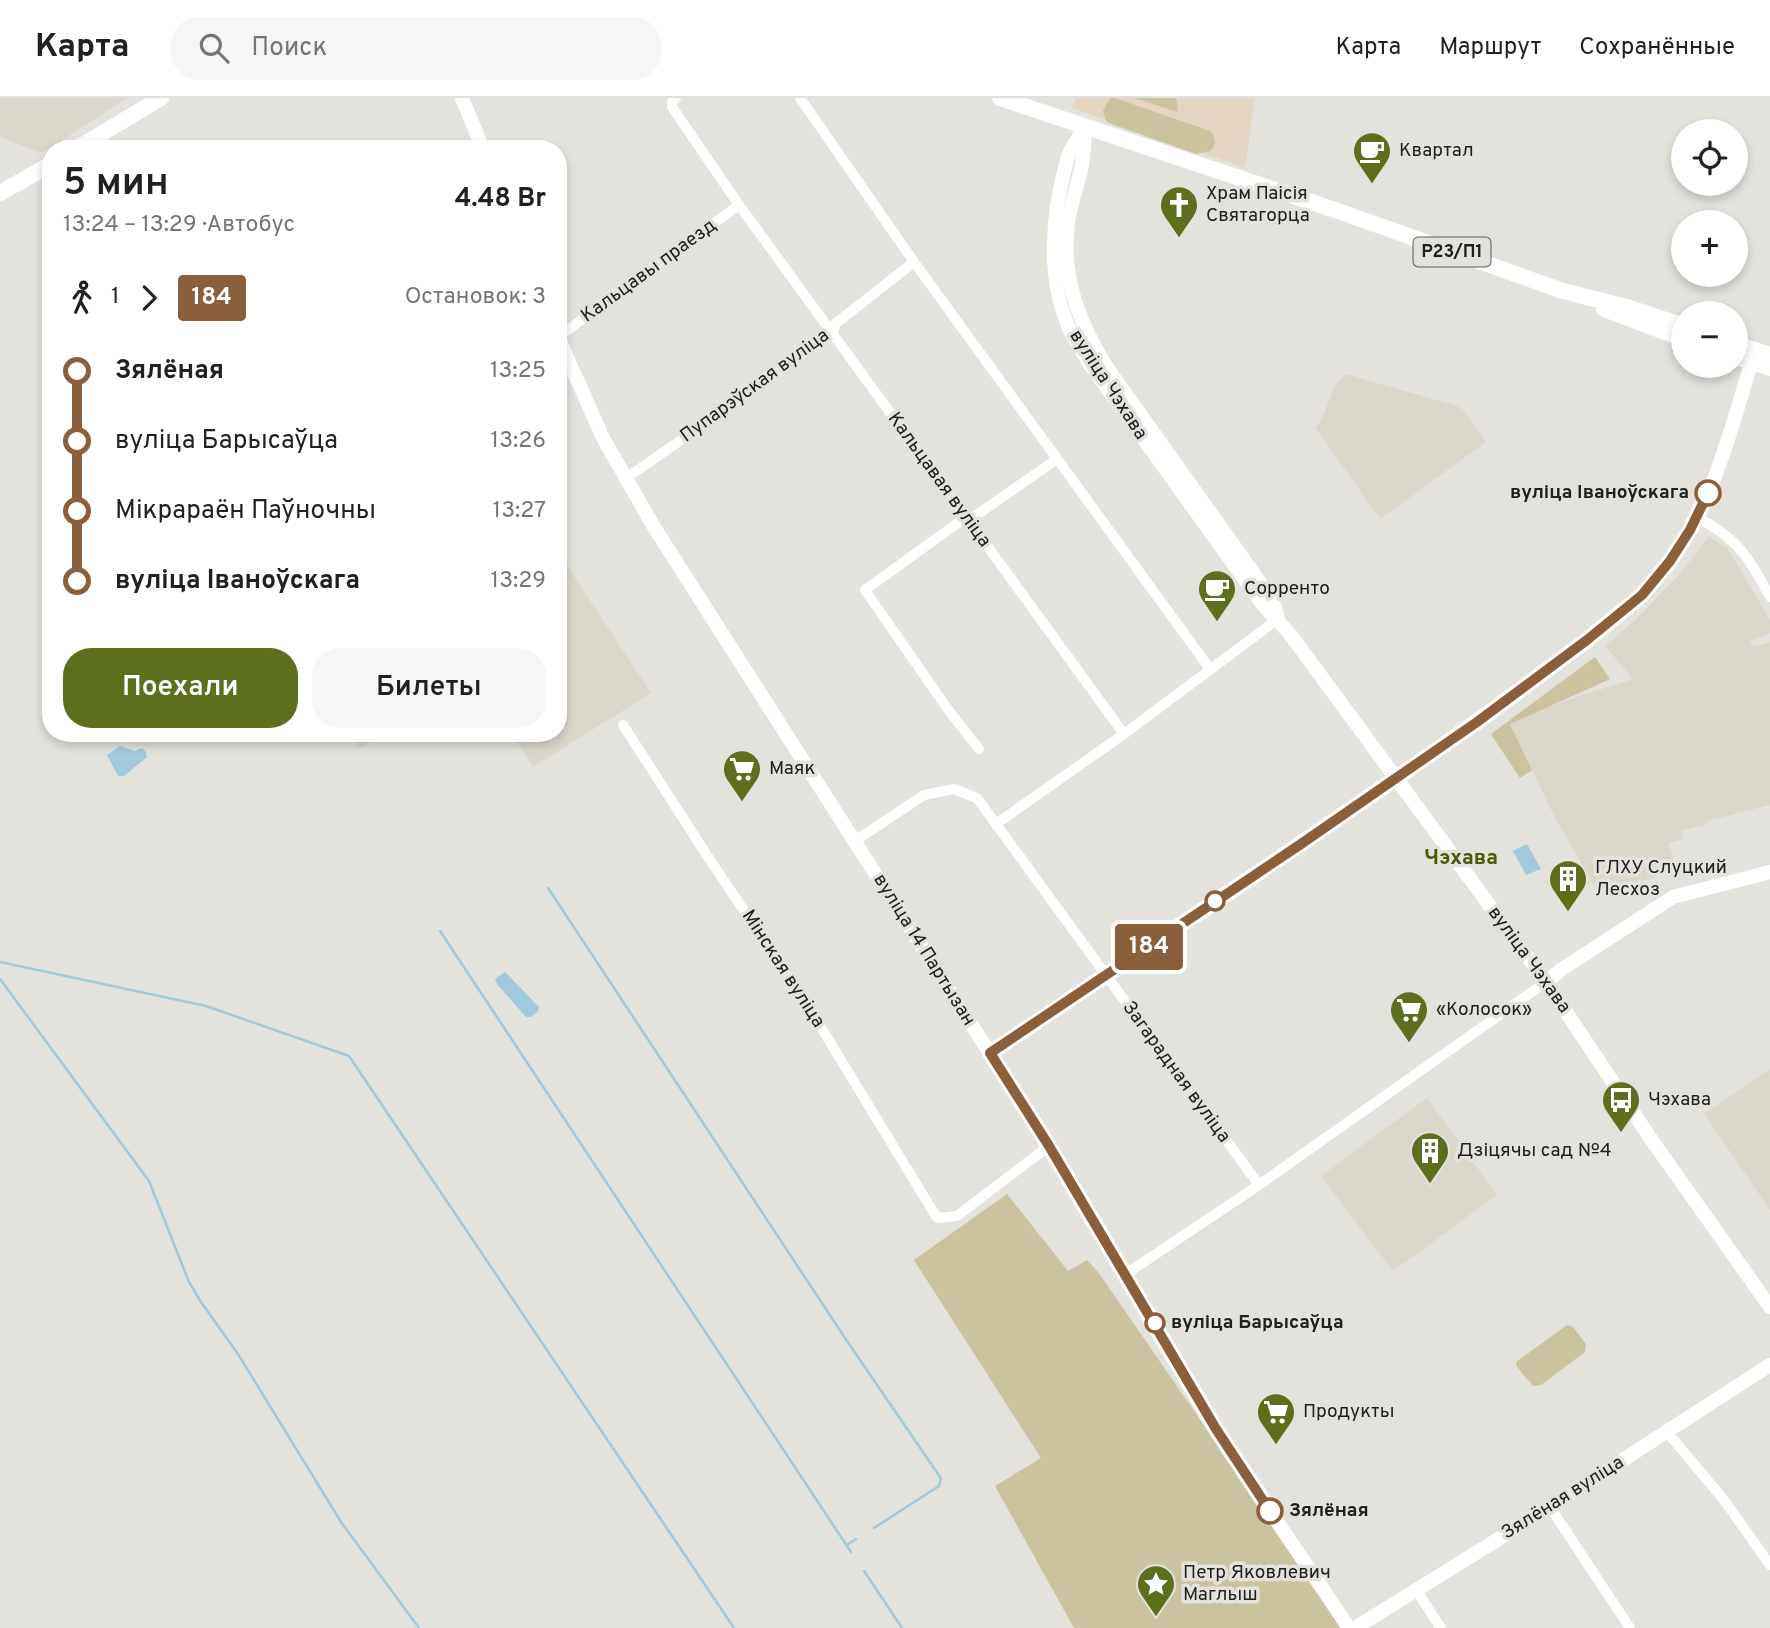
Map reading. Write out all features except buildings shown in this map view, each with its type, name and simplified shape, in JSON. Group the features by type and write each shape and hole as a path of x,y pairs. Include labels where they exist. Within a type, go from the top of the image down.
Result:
{"main road":[{"path":"91,140 161,98"},
{"path":"462,98 479,140"},
{"name":"Р23/П1","path":"1000,98 1341,212 1563,291 1627,320 1671,335"},
{"name":"вуліца Чэхава","path":"1086,127 1082,163 1068,221 1066,258 1069,285 1089,340 1272,598 1278,619 1546,982 1651,1139 1770,1307"},
{"path":"0,193 42,169"},
{"name":"Р23/П1","path":"1563,291 1671,322"},
{"path":"990,1053 1477,722 1587,640 1642,595 1670,561 1711,488 1753,356 1770,368"},
{"name":"вуліца 14 Партызан","path":"567,358 592,417 625,478 1049,1146 1226,1446 1349,1628"},
{"path":"1546,982 1673,897 1770,872"},
{"name":"Зялёная вуліца","path":"1355,1628 1550,1507 1770,1365"}],"street":[{"name":"Кальцавая вуліца","path":"676,98 672,107 739,205 1124,734"},
{"path":"800,98 914,262 1210,669"},
{"name":"Кальцавы праезд","path":"567,330 739,205"},
{"name":"Пупарэўская вуліца","path":"625,478 833,334 835,324 914,262"},
{"path":"979,748 865,590 1057,459"},
{"path":"1697,517 1740,547 1770,597"},
{"path":"996,824 1124,734 1278,619"},
{"name":"Мінская вуліца","path":"623,725 806,1001 937,1218 957,1216 1049,1146"},
{"name":"Загарадная вуліца","path":"855,841 924,795 954,789 977,798 1259,1185"},
{"path":"1126,1274 1259,1185 1546,982"},
{"path":"1667,1432 1724,1500 1770,1565"},
{"path":"1550,1507 1630,1628"},
{"path":"1416,1590 1441,1628"}],"shaded area":[{"path":"0,98 127,98 62,140 42,140 42,153 0,137"},
{"path":"1076,98 1255,98 1245,168 1072,108"},
{"path":"1110,98 1210,131 1214,146 1210,151 1196,154 1109,123 1103,111"},
{"path":"1135,98 1176,98 1178,111 1177,112"},
{"path":"1346,374 1457,406 1466,413 1486,442 1380,519 1315,427 1321,421 1336,383"},
{"path":"1709,536 1728,549 1770,620 1770,633 1750,641 1753,647 1770,642 1770,805 1707,821 1708,824 1681,831 1683,839 1669,843 1675,864 1652,870 1654,878 1599,893 1556,820 1510,724 1540,709 1633,679 1605,646 1679,575"},
{"path":"567,566 651,693 533,767 517,742 567,742"},
{"path":"1595,657 1610,679 1510,724 1532,770 1520,778 1491,734"},
{"path":"356,742 370,742 360,748"},
{"path":"1770,1069 1770,1210 1704,1114"},
{"path":"1427,1098 1497,1195 1393,1271 1321,1176"},
{"path":"1007,1194 1068,1271 1087,1260 1098,1272 1333,1612 1341,1628 1074,1628 995,1486 1041,1458 914,1260"},
{"path":"1567,1325 1573,1327 1586,1344 1585,1352 1541,1385 1533,1386 1516,1362"}],"water":[{"path":"120,746 135,751 142,748 147,757 124,776 118,776 107,755"},
{"path":"1527,844 1541,869 1526,875 1513,851"},
{"path":"505,972 539,1007 531,1017 526,1017 497,984 495,979"}],"waterway":[{"path":"548,888 941,1479 939,1486 874,1528"},
{"path":"440,931 851,1552"},
{"path":"0,962 206,1006 349,1056 734,1628"},
{"path":"0,979 149,1181 189,1282 201,1302 238,1354 341,1522 419,1628"},
{"path":"847,1545 856,1539"},
{"path":"864,1571 902,1628"}],"bus line":[{"name":"184","path":"1270,1511 1226,1446 1049,1146 990,1053 1301,844 1477,722 1587,640 1642,595 1670,561 1690,530 1708,493"}],"place":[{"name":"Квартал","path":"1372,185"},
{"name":"Храм Паісія Святагорца","path":"1179,239"},
{"name":"вуліца Іваноўскага","path":"1708,493"},
{"name":"Сорренто","path":"1217,623"},
{"name":"Маяк","path":"742,803"},
{"name":"ГЛХУ Слуцкий Лесхоз","path":"1568,913"},
{"name":"«Колосок»","path":"1409,1044"},
{"name":"Чэхава","path":"1621,1134"},
{"name":"Дзіцячы сад №4","path":"1430,1185"},
{"name":"вуліца Барысаўца","path":"1155,1323"},
{"name":"Продукты","path":"1276,1446"},
{"name":"Зялёная","path":"1270,1511"},
{"name":"Петр Яковлевич Маглыш","path":"1156,1618"}],"district":[{"name":"Чэхава","path":"1461,858"}]}
